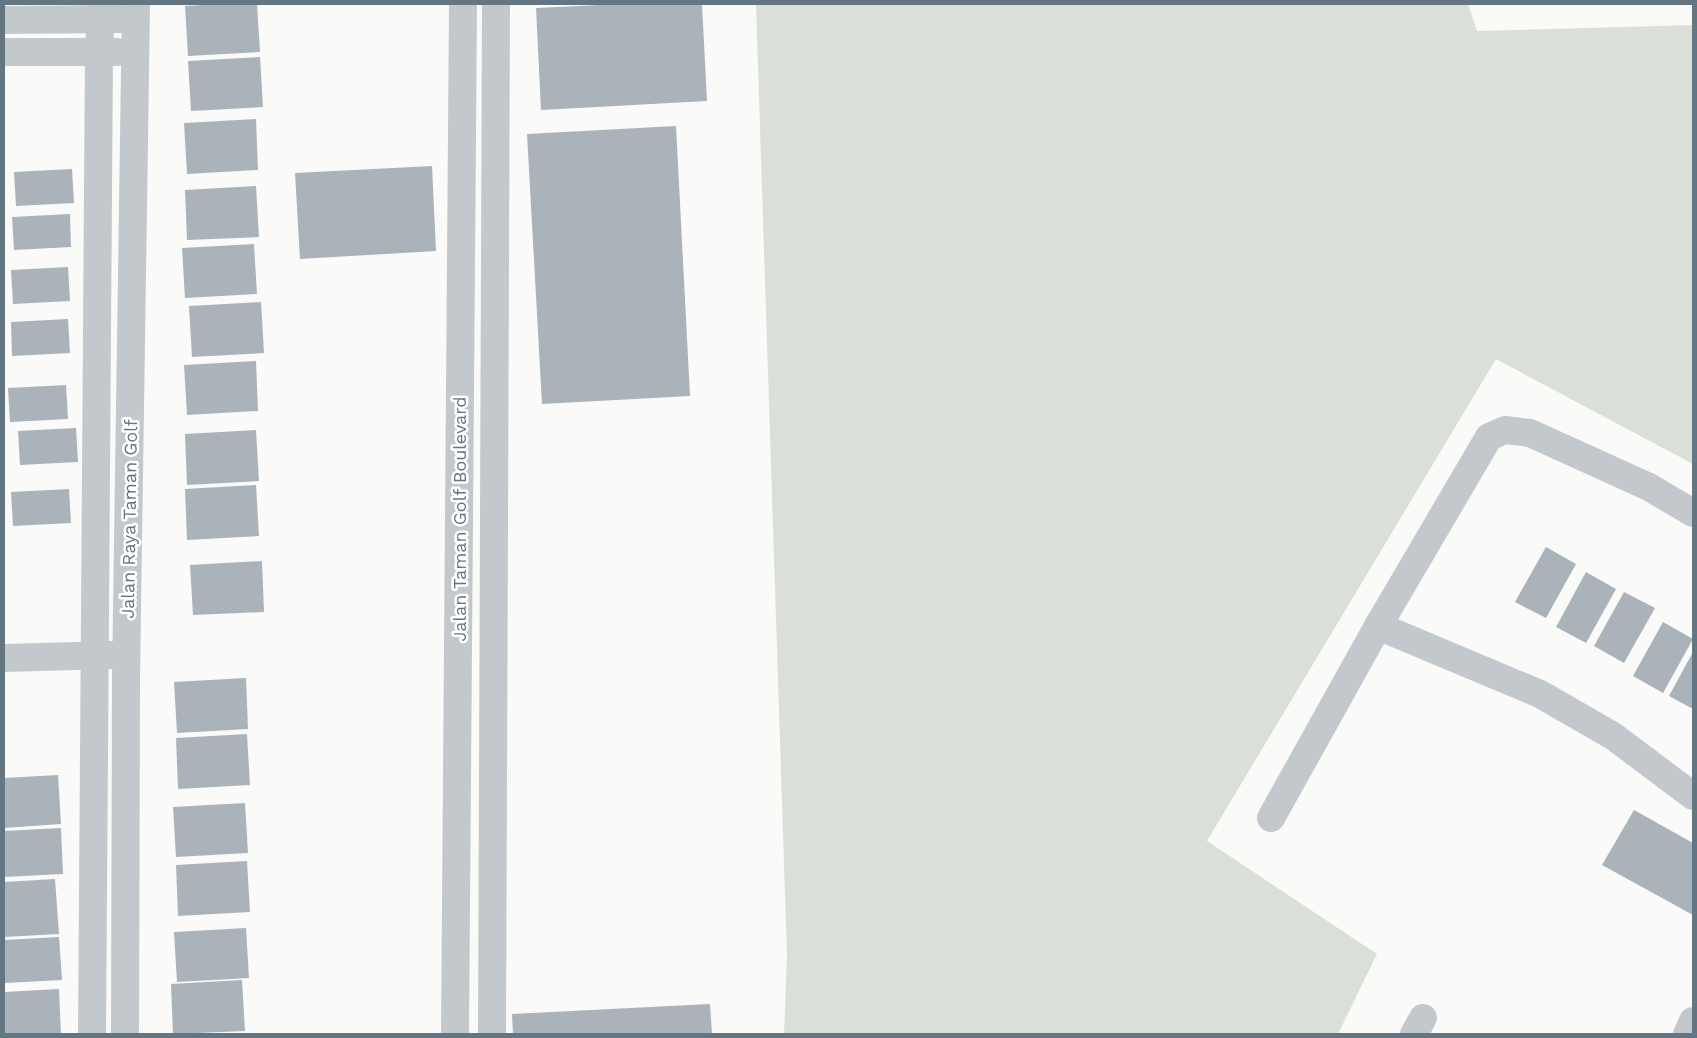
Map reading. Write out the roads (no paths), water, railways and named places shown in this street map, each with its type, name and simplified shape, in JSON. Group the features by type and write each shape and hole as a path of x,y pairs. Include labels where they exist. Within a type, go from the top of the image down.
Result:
{"street":[{"name":"Jalan Taman Golf Boulevard","path":"456,1034 463,4"},
{"name":"Jalan Taman Golf Boulevard","path":"492,1034 496,4"},
{"path":"4,20 101,12 136,12"},
{"name":"Jalan Raya Taman Golf","path":"92,1034 99,52 101,12"},
{"name":"Jalan Raya Taman Golf","path":"125,1034 127,655 136,12"},
{"path":"4,52 136,52"},
{"path":"1271,818 1378,626 1489,437 1505,430 1530,433 1649,487 1693,513"},
{"path":"1378,626 1540,694 1613,736 1693,796"},
{"path":"4,658 127,655"},
{"path":"1687,1034 1693,1021"}]}
